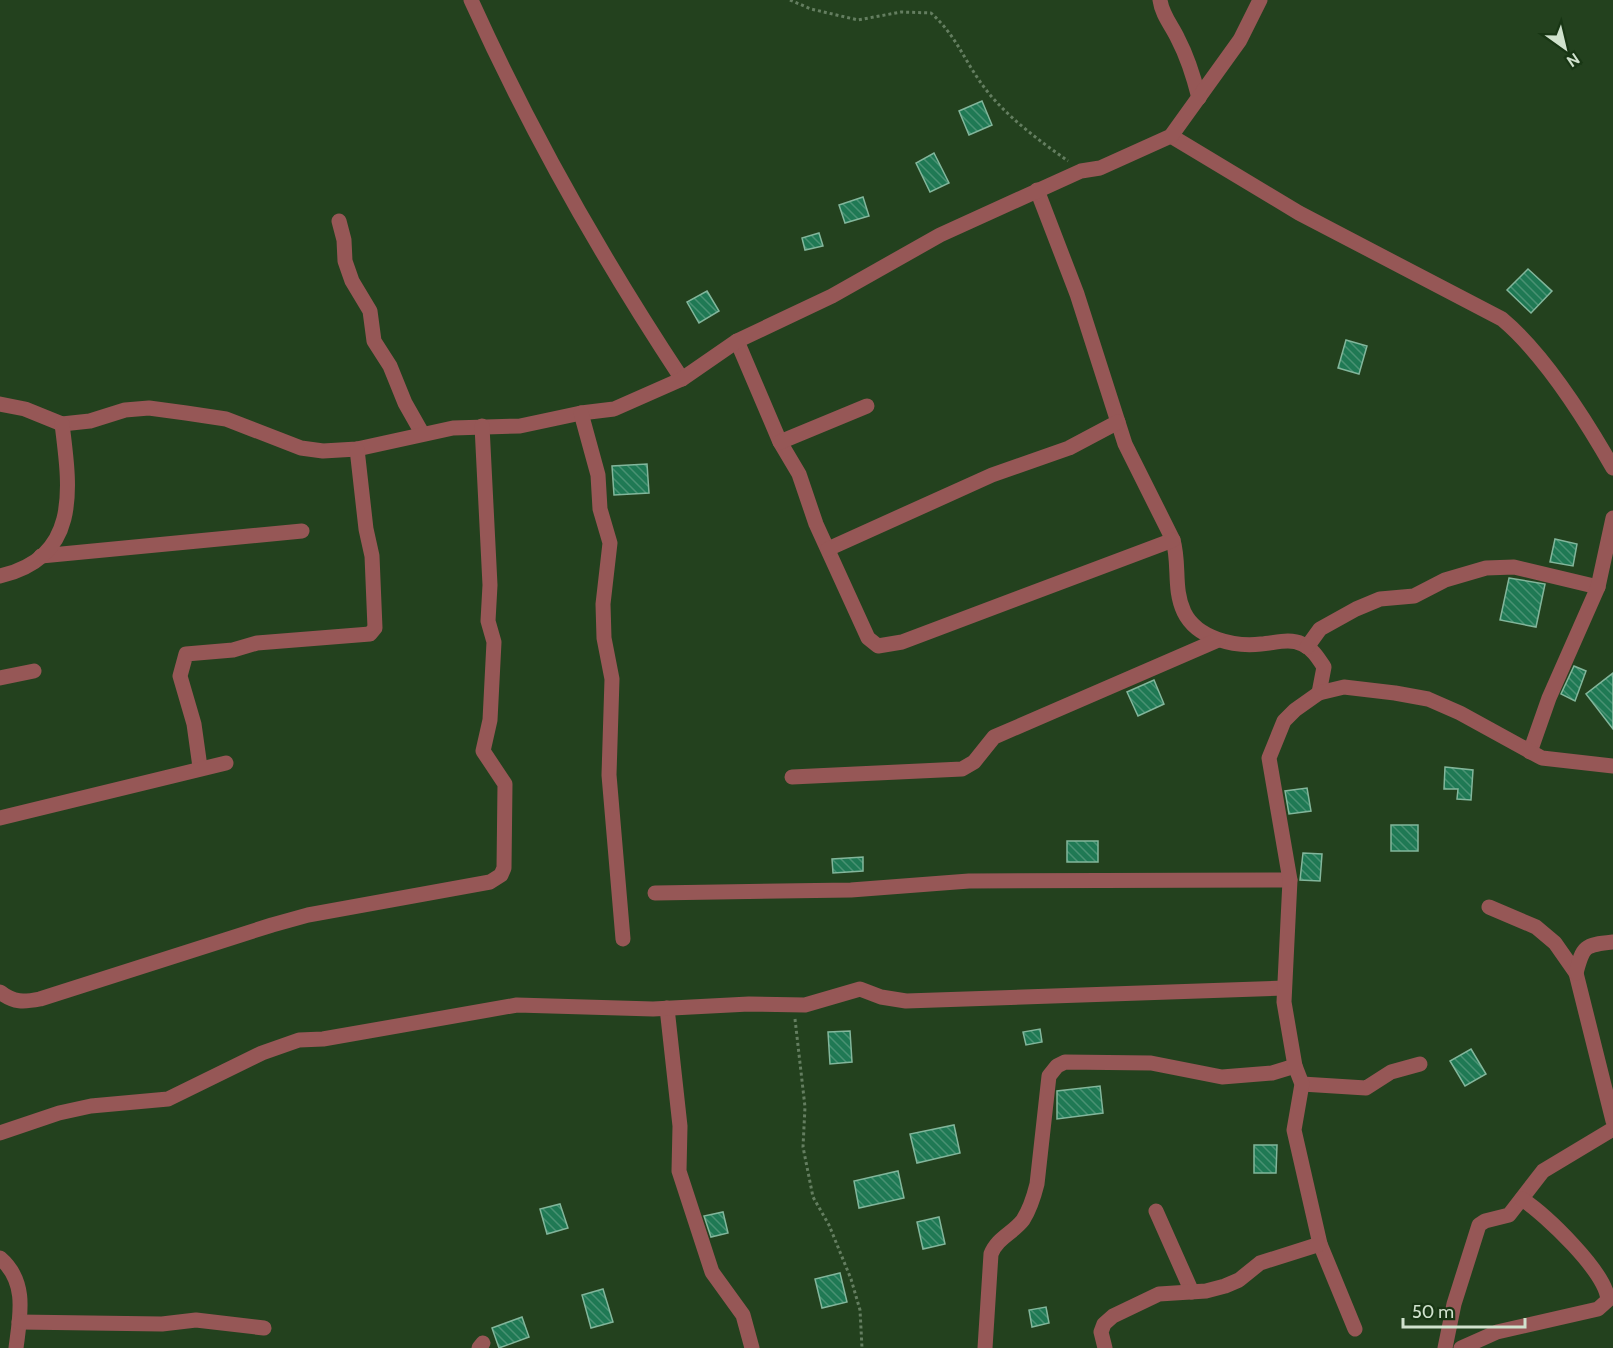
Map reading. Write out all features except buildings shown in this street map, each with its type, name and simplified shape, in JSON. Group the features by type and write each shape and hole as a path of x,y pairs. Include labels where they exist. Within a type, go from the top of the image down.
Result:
{"street":[{"path":"471,0 519,104 590,236 682,379"},
{"path":"1160,0 1161,9 1193,74 1199,98"},
{"path":"0,404 25,409 62,424 90,421 124,410 149,408 226,419 301,448 323,451 357,449 422,433 482,426 520,426 581,412 614,409 682,379 737,341 832,296 940,235 1081,171 1100,168 1171,136 1240,40 1260,0"},
{"path":"1171,136 1299,213 1502,319 1523,338 1585,417 1613,468"},
{"path":"1037,190 1077,294 1125,444 1173,540 1176,553 1178,596 1185,614 1198,628 1218,640 1239,644 1292,641 1307,647 1344,687"},
{"path":"339,221 344,240 345,261 352,281 370,311 374,340 390,366 405,403 422,433"},
{"path":"737,341 780,442 799,474 828,549 868,638 878,646 902,642 1173,540"},
{"path":"780,442 867,406"},
{"path":"581,412 598,475 600,509 610,543 603,615 604,638 612,680 609,776 623,939"},
{"path":"828,549 992,475 1069,448 1088,435 1118,422"},
{"path":"0,576 20,571 41,556 59,534 67,513 67,466 62,424"},
{"path":"0,992 21,1003 40,999 272,924 308,915 490,882 501,875 504,868 506,792 500,774 483,751 490,720 494,642 488,621 490,585 482,426"},
{"path":"200,767 194,724 180,676 186,654 233,650 257,643 370,634 375,628 372,556 366,529 357,449"},
{"path":"1530,752 1549,698 1598,586 1613,518"},
{"path":"41,556 302,531"},
{"path":"1307,647 1320,629 1356,609 1380,599 1414,596 1445,580 1486,568 1514,567 1598,586"},
{"path":"792,777 962,769 974,762 994,737 1218,640"},
{"path":"1319,693 1324,667"},
{"path":"0,678 34,671"},
{"path":"1355,1329 1320,1244 1294,1130 1302,1084 1287,1032 1284,988 1289,939 1290,880 1269,758 1284,721 1319,693 1344,687 1428,699 1460,713 1542,758 1613,766"},
{"path":"0,818 226,762"},
{"path":"655,893 851,890 969,881 1290,880"},
{"path":"1489,907 1536,927 1556,943 1576,973 1613,1120"},
{"path":"1576,973 1580,954 1586,948 1613,942"},
{"path":"0,1133 59,1113 91,1106 168,1099 196,1087 241,1062 299,1040 323,1039 517,1005 667,1008 749,1004 805,1005 860,989 881,997 906,1001 1284,988"},
{"path":"667,1008 680,1126 679,1171 712,1272 743,1315 752,1348"},
{"path":"985,1348 991,1254 998,1241 1023,1220 1033,1200 1037,1184 1049,1076 1057,1066 1065,1062 1151,1063 1234,1078 1272,1074 1295,1066"},
{"path":"1302,1084 1366,1088 1391,1072 1420,1064"},
{"path":"1445,1348 1454,1304 1479,1225 1509,1215 1543,1171 1613,1129"},
{"path":"1461,1348 1497,1332 1599,1310 1608,1300 1605,1289 1571,1242 1547,1218 1522,1199"},
{"path":"1156,1211 1192,1292"},
{"path":"1105,1348 1101,1332 1104,1324 1113,1316 1159,1294 1192,1292 1225,1286 1239,1280 1260,1263 1320,1244"},
{"path":"0,1258 10,1269 22,1301 16,1348"},
{"path":"19,1322 162,1323 196,1320 264,1328"}],"path":[{"path":"790,0 811,9 858,20 901,12 932,13 951,31 980,82 1031,135 1081,171"},
{"path":"793,1005 805,1107 803,1147 813,1197 829,1225 851,1279 860,1310 862,1348"}]}
